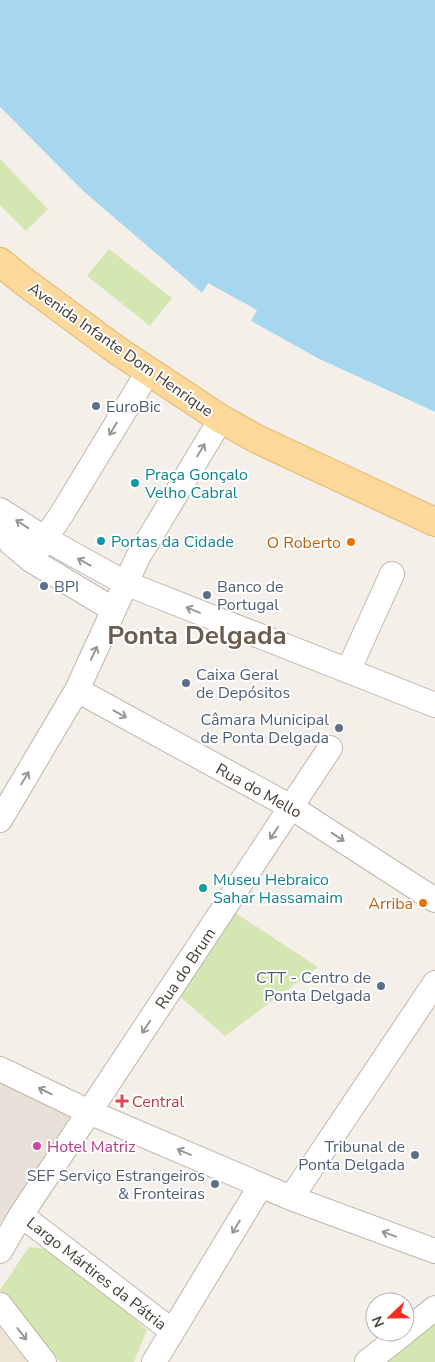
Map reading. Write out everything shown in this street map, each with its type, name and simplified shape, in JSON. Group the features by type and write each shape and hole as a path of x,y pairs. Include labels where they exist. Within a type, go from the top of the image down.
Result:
{"main road":[{"name":"Avenida Infante Dom Henrique","path":"0,262 148,372 221,419 257,439 435,522"}],"street":[{"path":"31,560 63,512 148,372"},
{"path":"0,820 78,690 125,583 143,548 221,419"},
{"path":"0,510 44,538 125,583 435,705"},
{"path":"0,528 11,543 31,560 114,610"},
{"path":"348,671 392,574"},
{"name":"Rua do Mello","path":"78,690 291,807 435,900"},
{"name":"Rua do Brum","path":"0,1251 21,1215 330,748"},
{"path":"291,1198 435,983"},
{"path":"0,1069 89,1112 291,1198 435,1251"},
{"path":"154,1362 261,1185"},
{"name":"Largo Mártires da Pátria","path":"21,1215 172,1331"},
{"path":"0,1305 44,1362"},
{"path":"415,1324 435,1308"},
{"path":"367,1362 392,1342"}],"shaded area":[{"path":"0,1082 76,1119 13,1210 0,1223"},
{"path":"0,1326 10,1339 30,1362 0,1362"}],"green space":[{"path":"0,159 48,209 26,231 0,205"},
{"path":"109,249 172,298 150,326 87,276"},
{"path":"234,912 318,967 225,1036 177,994"},
{"path":"29,1247 56,1250 147,1330 134,1362 60,1362 0,1290"},
{"path":"435,1319 435,1362 379,1362 405,1342 415,1342 415,1334"}],"water":[{"path":"0,0 435,0 435,412 319,359 251,321 257,310 208,283 202,293 83,191 0,107"}],"pier":[{"path":"0,107 83,191 202,293 200,295 81,193 15,127 0,111"},
{"path":"251,321 319,359 435,412 435,415 318,362 249,323"}],"place":[{"name":"EuroBic","path":"96,406"},
{"name":"Praça Gonçalo Velho Cabral","path":"135,483"},
{"name":"Portas da Cidade","path":"101,541"},
{"name":"O Roberto","path":"351,542"},
{"name":"BPI","path":"44,586"},
{"name":"Banco de Portugal","path":"207,595"},
{"name":"Caixa Geral de Depósitos","path":"186,683"},
{"name":"Câmara Municipal de Ponta Delgada","path":"339,728"},
{"name":"Museu Hebraico Sahar Hassamaim","path":"203,888"},
{"name":"Arriba","path":"423,903"},
{"name":"CTT - Centro de Ponta Delgada","path":"381,986"},
{"name":"Central","path":"122,1101"},
{"name":"Hotel Matriz","path":"37,1146"},
{"name":"Tribunal de Ponta Delgada","path":"415,1155"},
{"name":"SEF Serviço Estrangeiros & Fronteiras","path":"215,1184"}],"district":[{"name":"Ponta Delgada","path":"197,635"}]}
